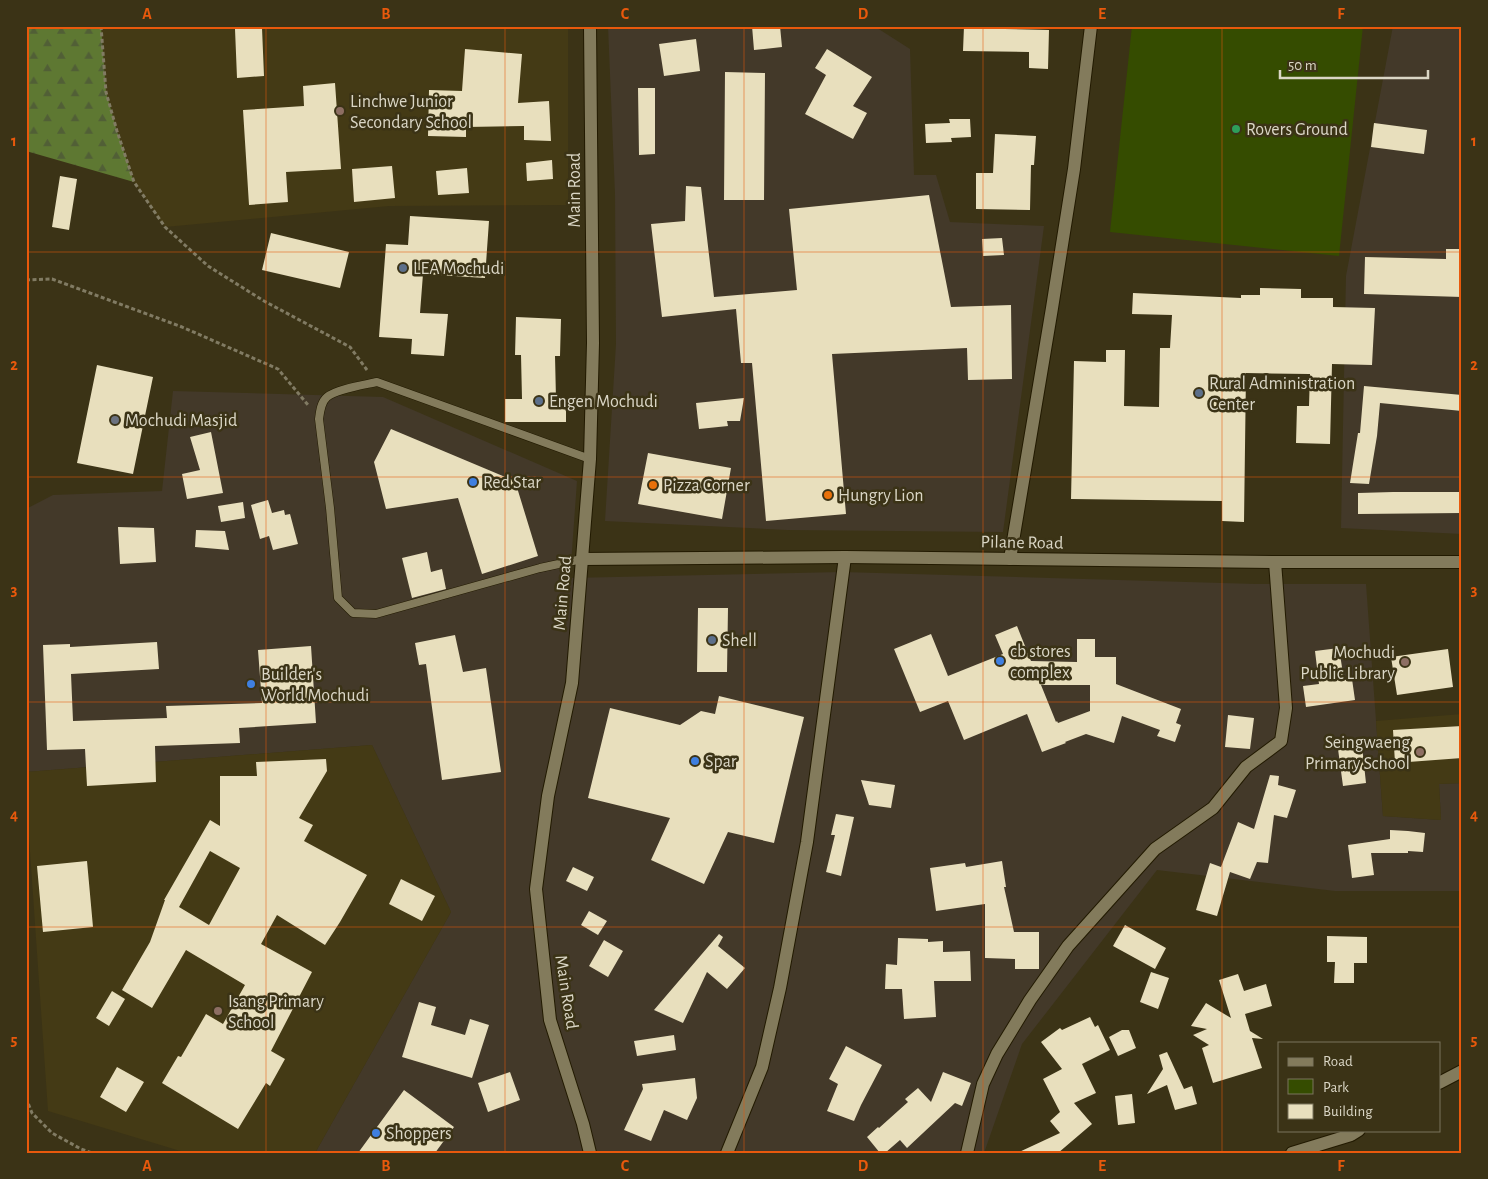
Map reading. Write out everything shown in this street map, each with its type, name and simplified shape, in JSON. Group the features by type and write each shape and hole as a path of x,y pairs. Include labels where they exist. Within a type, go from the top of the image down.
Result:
{"street":[{"name":"Main Road","path":"590,26 593,343 590,459 572,683 548,796 536,889 550,1020 583,1124 590,1153"},
{"path":"1010,559 1072,178 1091,26"},
{"path":"727,1153 762,1067 780,988 807,842 845,557"},
{"name":"Pilane Road","path":"582,559 845,557 1275,562 1462,562"},
{"path":"967,1153 983,1084 997,1054 1030,1000 1068,946 1155,849 1213,808 1246,767 1280,741 1286,708 1275,562"},
{"path":"1440,1083 1462,1071"},
{"path":"1292,1153 1350,1136 1356,1132"}],"lane":[{"path":"582,559 540,568 376,614 353,613 338,598 330,508 319,419 322,405 328,397 346,389 377,382 590,459"}],"path":[{"path":"101,26 106,92 117,131 134,182 165,227 208,266 264,301 350,347 377,382"},
{"path":"26,280 52,280 182,327 278,369 319,419"},
{"path":"26,1098 32,1113 52,1133 92,1153"}],"shaded area":[{"name":"Linchwe Junior Secondary School","path":"101,26 568,26 568,205 389,206 165,227 134,182 117,131 106,92"},
{"path":"608,26 874,26 910,49 914,175 936,175 950,222 1044,226 1003,532 787,530 605,521 616,344 615,194"},
{"path":"1393,26 1462,26 1462,534 1341,528 1346,276"},
{"path":"173,391 383,397 577,481 570,578 842,572 1256,584 1366,584 1383,816 1441,820 1439,784 1462,783 1462,891 1335,891 1157,870 1022,1044 984,1153 315,1153 451,912 372,745 26,772 26,509 53,495 162,491"},
{"name":"Seingwaeng Primary School","path":"1462,714 1462,783 1439,784 1441,820 1383,816 1376,721"},
{"name":"Isang Primary School","path":"372,745 451,912 315,1153 187,1153 48,1111 26,772"}],"green space":[{"path":"26,26 101,26 106,92 134,182 26,151"},
{"name":"Rovers Ground","path":"1132,26 1363,26 1339,256 1110,232"}],"building":[{"path":"752,26 780,26 782,47 754,50"},
{"path":"964,26 1004,26 1004,29 1049,30 1048,69 1029,68 1029,52 963,51"},
{"path":"262,28 264,76 237,78 235,29"},
{"path":"696,39 700,71 664,76 659,44"},
{"path":"465,49 522,54 518,103 549,101 551,141 524,140 524,126 466,127 466,137 428,136 429,90 462,91"},
{"path":"827,49 872,77 853,106 867,113 853,139 805,114 826,75 815,68"},
{"path":"725,72 765,73 764,200 724,200"},
{"path":"335,83 341,169 286,172 288,202 249,205 243,110 304,106 303,86"},
{"path":"638,88 655,88 655,154 639,155"},
{"path":"949,119 970,119 971,137 951,138 952,142 926,143 925,124 950,123"},
{"path":"1374,123 1427,130 1424,154 1371,147"},
{"path":"995,134 1036,136 1034,165 1031,165 1030,210 976,209 976,173 993,173"},
{"path":"552,160 553,179 527,181 526,163"},
{"path":"392,166 395,198 354,202 352,169"},
{"path":"467,168 469,193 438,195 436,171"},
{"path":"60,176 77,179 69,230 52,227"},
{"path":"686,186 701,187 714,297 797,290 789,209 929,195 951,307 1011,305 1012,379 968,380 967,348 832,354 846,514 766,521 752,363 741,363 736,309 662,317 651,224 685,221"},
{"path":"410,216 489,221 485,278 423,274 420,313 448,314 444,356 411,354 412,339 379,337 386,244 408,245"},
{"path":"271,233 349,252 340,288 262,270"},
{"path":"1002,238 1004,255 983,256 982,239"},
{"path":"1446,249 1462,249 1462,297 1364,294 1365,257 1446,259"},
{"path":"1260,288 1301,289 1301,298 1333,298 1333,307 1375,308 1372,365 1332,364 1330,444 1296,443 1297,406 1309,406 1310,374 1246,373 1244,522 1222,521 1222,501 1071,499 1074,361 1106,362 1106,350 1125,350 1124,406 1159,407 1160,348 1170,348 1172,315 1132,314 1133,293 1241,298 1241,295 1260,295"},
{"path":"516,317 561,319 560,356 555,356 556,399 566,398 566,422 505,422 505,399 522,399 521,355 515,355"},
{"name":"Mochudi Masjid","path":"97,365 153,377 133,474 77,463"},
{"path":"1364,386 1462,395 1462,411 1380,403 1369,484 1350,483 1358,433 1360,433"},
{"path":"744,398 740,421 727,421 728,426 699,429 696,403"},
{"path":"391,429 515,481 538,556 482,574 458,498 386,509 374,462"},
{"path":"211,432 223,493 187,499 182,474 200,470 190,437"},
{"path":"648,453 731,468 722,519 638,504"},
{"path":"1462,492 1462,513 1358,514 1358,493"},
{"path":"268,500 272,513 284,510 285,515 290,514 298,544 273,550 269,536 260,539 251,505"},
{"path":"243,502 245,518 221,522 218,506"},
{"path":"118,527 154,528 156,562 120,564"},
{"path":"196,530 225,531 229,550 195,547"},
{"path":"427,552 431,572 442,569 446,589 412,598 402,558"},
{"name":"Shell","path":"698,608 728,608 727,672 697,672"},
{"path":"1017,626 1031,661 1077,662 1077,639 1095,639 1095,657 1116,657 1116,684 1181,709 1176,723 1181,725 1175,742 1157,736 1160,730 1122,716 1114,743 1086,734 1042,752 1027,714 964,740 948,701 920,712 894,649 931,634 948,676 1003,654 995,635","holes":["1041,685 1090,685 1090,711 1058,723 1056,722"]},
{"path":"455,635 463,672 486,668 501,772 442,780 426,664 419,665 415,643"},
{"path":"157,642 159,669 71,674 73,721 167,718 166,706 262,703 258,650 311,646 316,723 239,728 240,743 155,746 156,782 87,786 85,749 47,750 43,645 70,644 70,647"},
{"path":"1339,648 1344,680 1352,679 1355,700 1306,707 1303,686 1319,684 1315,651"},
{"path":"1448,649 1453,687 1397,695 1391,657"},
{"name":"Spar","path":"719,696 804,717 774,843 728,832 704,884 651,860 670,818 588,798 610,708 680,725 701,711 715,714"},
{"path":"1228,715 1254,718 1250,749 1225,747"},
{"path":"1462,726 1462,758 1395,763 1393,730"},
{"path":"1362,746 1366,783 1343,786 1338,749"},
{"path":"326,759 327,771 299,818 313,825 304,841 367,875 325,945 277,915 261,944 312,972 271,1051 285,1059 270,1086 266,1083 238,1129 162,1083 178,1056 181,1057 206,1014 223,1024 245,985 186,950 152,1008 122,990 150,942 164,900 210,820 220,826 220,776 257,776 256,762","holes":["210,851 240,868 209,925 179,907"]},
{"path":"1270,775 1279,776 1278,785 1296,790 1287,818 1274,815 1268,863 1257,862 1250,879 1230,872 1217,916 1196,910 1210,863 1221,867 1238,822 1254,829"},
{"path":"861,780 895,785 891,808 869,805"},
{"path":"836,814 854,817 841,876 826,872 835,835 831,835"},
{"path":"1390,830 1425,833 1423,852 1371,853 1374,875 1352,878 1348,845 1390,839"},
{"path":"87,861 93,927 43,932 37,866"},
{"path":"1002,861 1006,887 1004,887 1014,932 1039,932 1039,969 1015,969 1015,959 985,958 985,904 936,911 930,868 965,863 966,867"},
{"path":"573,867 594,877 587,891 566,881"},
{"path":"401,879 435,896 422,921 389,904"},
{"path":"589,911 607,921 598,935 581,925"},
{"path":"1125,925 1166,948 1155,969 1113,946"},
{"path":"719,934 723,937 718,946 745,968 727,989 707,972 683,1023 654,1010"},
{"path":"1327,936 1367,937 1367,963 1354,963 1354,983 1334,983 1335,962 1327,962"},
{"path":"898,938 928,939 928,942 943,941 943,952 970,951 971,981 934,981 936,1017 904,1019 902,989 885,989 886,964 897,965"},
{"path":"604,940 623,951 608,977 589,966"},
{"path":"1151,972 1169,978 1158,1009 1140,1002"},
{"path":"1238,974 1244,991 1266,984 1272,1006 1245,1014 1250,1031 1263,1039 1252,1038 1262,1068 1213,1083 1202,1048 1209,1045 1193,1035 1207,1029 1191,1026 1206,1003 1231,1018 1219,980"},
{"path":"112,991 125,999 109,1026 96,1018"},
{"path":"419,1002 436,1007 431,1025 465,1035 470,1019 489,1025 472,1078 402,1057"},
{"path":"1090,1017 1095,1027 1098,1025 1110,1050 1082,1064 1096,1093 1074,1103 1092,1124 1058,1153 1017,1153 1060,1133 1050,1121 1060,1112 1043,1079 1062,1069 1041,1042 1060,1028 1062,1030"},
{"path":"1122,1030 1129,1030 1136,1048 1118,1056 1109,1037"},
{"path":"674,1035 676,1050 637,1056 634,1041"},
{"path":"846,1046 882,1065 854,1121 827,1111 838,1084 829,1079"},
{"path":"1167,1052 1184,1089 1192,1086 1197,1104 1175,1110 1167,1085 1147,1094 1163,1069 1159,1055"},
{"path":"117,1067 144,1082 126,1112 100,1097"},
{"path":"510,1072 520,1100 488,1112 478,1083"},
{"path":"943,1072 971,1083 962,1106 955,1103 907,1148 900,1140 885,1153 880,1153 867,1137 908,1102 905,1099 918,1088 931,1102"},
{"path":"695,1078 697,1098 687,1120 664,1110 651,1141 624,1130 643,1089 642,1084"},
{"path":"404,1090 454,1127 435,1153 358,1153"},
{"path":"1132,1094 1135,1123 1118,1125 1115,1096"}],"place":[{"name":"Linchwe Junior Secondary School","path":"340,111"},
{"name":"Rovers Ground","path":"1236,129"},
{"name":"LEA Mochudi","path":"403,268"},
{"name":"Rural Administration Center","path":"1199,393"},
{"name":"Engen Mochudi","path":"539,401"},
{"name":"Mochudi Masjid","path":"115,420"},
{"name":"Red Star","path":"473,482"},
{"name":"Pizza Corner","path":"653,485"},
{"name":"Hungry Lion","path":"828,495"},
{"name":"Shell","path":"712,640"},
{"name":"cb stores complex","path":"1000,661"},
{"name":"Mochudi Public Library","path":"1405,662"},
{"name":"Builder's World Mochudi","path":"251,684"},
{"name":"Seingwaeng Primary School","path":"1420,752"},
{"name":"Spar","path":"695,761"},
{"name":"Isang Primary School","path":"218,1011"},
{"name":"Shoppers","path":"376,1133"}]}
